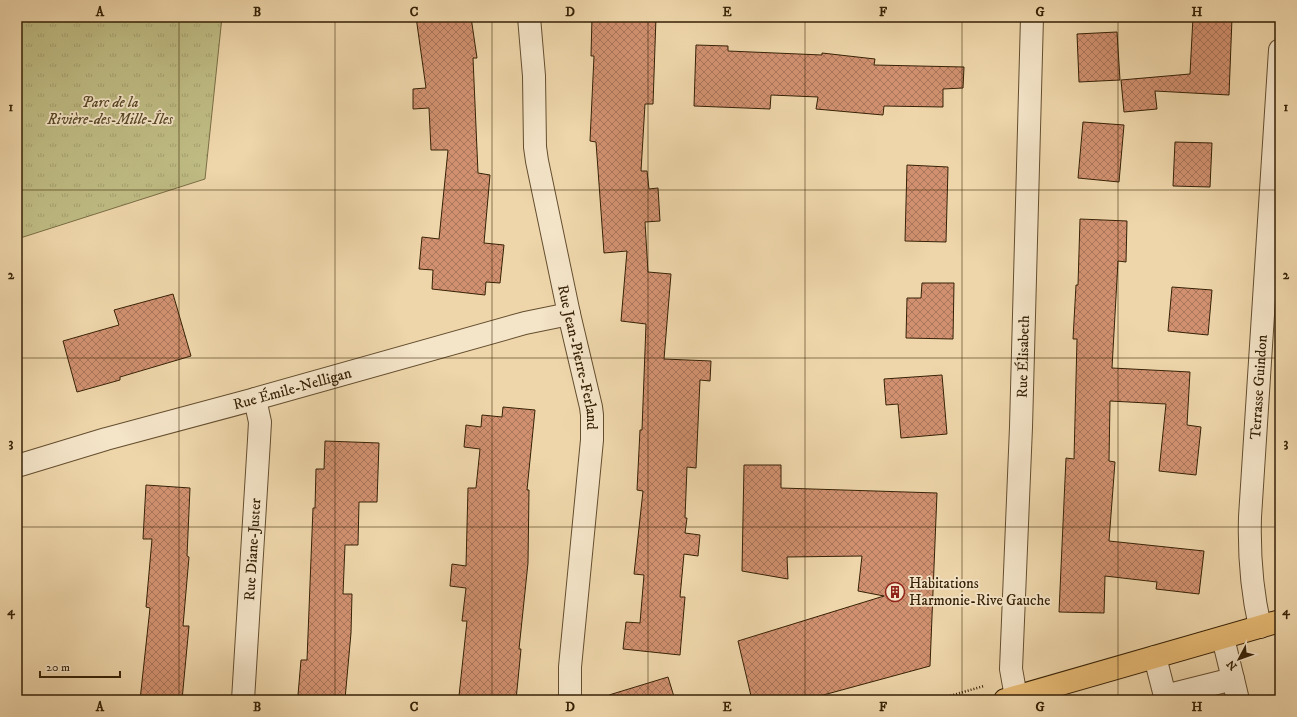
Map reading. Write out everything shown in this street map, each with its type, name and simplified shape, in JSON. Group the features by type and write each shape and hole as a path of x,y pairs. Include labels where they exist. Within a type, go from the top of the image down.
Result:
{"main road":[{"path":"1010,698 1270,624"}],"street":[{"name":"Rue Jean-Pierre-Ferland","path":"529,17 534,76 535,147 542,189 592,415 591,448 570,667 570,700"},
{"name":"Rue Élisabeth","path":"1010,698 1021,427 1032,17"},
{"name":"Terrasse Guindon","path":"1270,624 1256,604 1251,553 1250,517 1280,50"},
{"name":"Rue Émile-Nelligan","path":"17,466 106,439 255,399 525,323 569,314"},
{"name":"Rue Diane-Juster","path":"243,700 260,440 260,422 255,399"},
{"path":"1223,638 1238,700"},
{"path":"1154,657 1164,698 1233,679"}],"path":[{"path":"936,700 985,686"}],"green space":[{"name":"Parc de la Rivière-des-Mille-Îles","path":"17,17 222,17 205,179 17,239"}],"building":[{"path":"416,17 471,17 477,58 473,58 478,173 490,175 484,243 504,245 500,283 486,282 485,295 432,289 433,270 419,269 422,237 439,239 448,150 431,150 429,108 413,109 413,89 426,88"},
{"path":"592,17 656,17 653,104 645,104 641,171 647,171 649,189 658,188 660,221 645,222 648,272 671,274 664,359 711,361 710,381 700,380 696,468 687,467 685,518 687,518 685,533 700,535 698,556 684,554 680,597 685,597 680,655 623,649 626,622 640,623 644,575 634,574 643,491 637,490 640,430 642,430 646,324 621,321 627,251 604,253 596,142 590,141 594,56 591,56"},
{"path":"1193,17 1232,18 1229,95 1155,91 1157,109 1124,112 1121,80 1190,74"},
{"path":"1117,32 1120,80 1079,82 1077,34"},
{"path":"696,45 728,46 728,51 822,55 822,53 875,59 874,65 964,67 963,88 943,89 943,107 884,106 883,115 816,109 818,97 771,95 770,109 694,106"},
{"path":"1083,122 1124,125 1119,182 1078,178"},
{"path":"1175,142 1212,143 1210,187 1173,186"},
{"path":"907,165 948,167 946,242 905,241"},
{"path":"1080,219 1127,221 1126,262 1118,261 1112,368 1190,372 1187,425 1201,427 1196,475 1159,471 1166,404 1110,401 1109,461 1115,462 1109,541 1204,551 1199,594 1156,589 1157,582 1105,576 1104,613 1059,612 1066,458 1074,459 1077,339 1073,339 1076,285 1078,285"},
{"path":"922,283 954,283 953,339 906,338 907,298 921,298"},
{"path":"1172,287 1212,290 1208,335 1168,331"},
{"path":"173,294 191,356 120,377 120,380 77,392 63,341 119,325 114,310"},
{"path":"942,375 947,434 901,438 898,404 886,405 884,379"},
{"path":"503,407 535,410 527,490 529,490 528,563 519,649 521,649 516,700 493,700 459,696 467,621 462,621 466,588 450,586 452,564 466,566 468,488 476,488 480,449 464,447 466,425 481,427 482,415 502,417"},
{"path":"325,441 379,443 377,502 359,502 358,545 345,545 343,594 352,594 351,633 345,699 298,695 301,660 307,660 316,469 324,469"},
{"name":"Habitations Harmonie-Rive Gauche","path":"744,465 781,465 781,488 937,493 930,666 805,700 752,700 738,641 884,596 858,591 862,556 787,557 788,579 742,571"},
{"path":"146,485 190,488 187,556 189,557 183,626 189,626 182,700 140,700 150,608 146,607 152,539 143,539"},
{"path":"668,677 675,700 610,700 609,695"}],"place":[{"name":"Habitations Harmonie-Rive Gauche","path":"895,592"}]}
